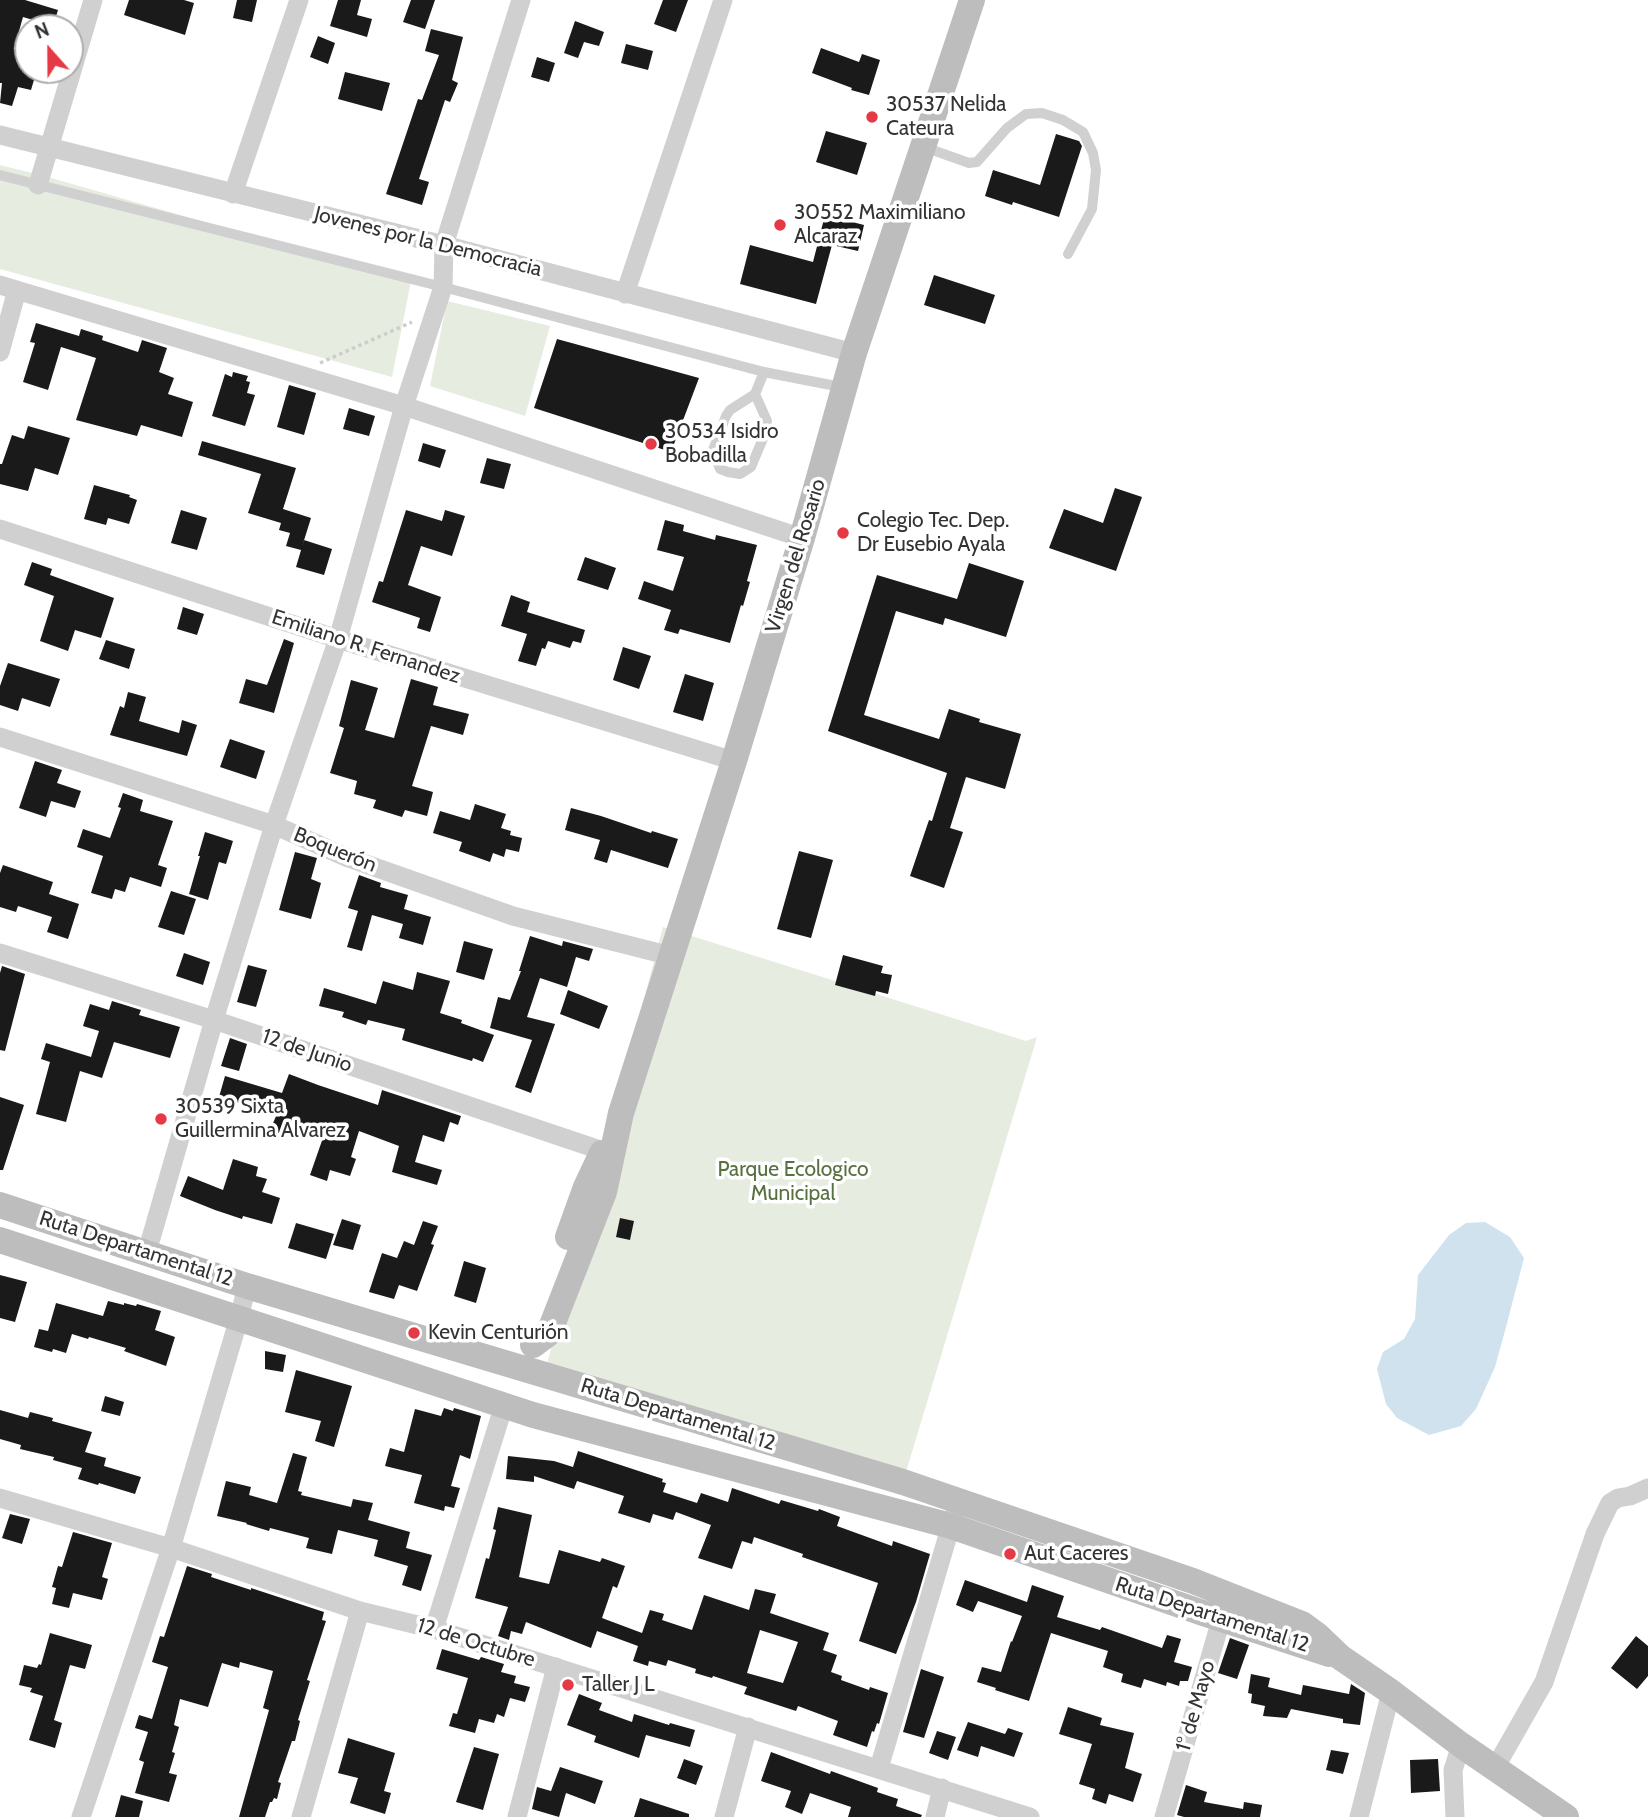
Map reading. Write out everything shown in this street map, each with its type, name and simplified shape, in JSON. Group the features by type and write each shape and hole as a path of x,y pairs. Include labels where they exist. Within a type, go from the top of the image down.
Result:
{"main road":[{"name":"Virgen del Rosario","path":"504,1405 533,1345 549,1333 604,1192 608,1152 734,761 802,538 854,354 972,0"},
{"name":"Ruta Departamental 12","path":"0,1205 247,1286 959,1500 1194,1581 1225,1607"},
{"name":"Ruta Departamental 12","path":"0,1240 547,1418 951,1526 1225,1607 1302,1624 1340,1657 1566,1817"}],"street":[{"path":"38,185 93,0"},
{"path":"233,194 299,0"},
{"path":"147,1252 274,825 338,639 404,406 443,287 444,245 521,0"},
{"path":"625,294 723,0"},
{"name":"Jovenes por la Democracia","path":"0,135 444,245 854,354"},
{"path":"0,352 9,287 404,406 802,538"},
{"name":"Emiliano R. Fernandez","path":"0,529 338,639 734,761"},
{"name":"Boquerón","path":"0,737 274,825 346,857 513,916 671,956"},
{"name":"12 de Junio","path":"0,953 214,1020 608,1152"},
{"path":"81,1817 171,1548 247,1286"},
{"path":"434,1629 504,1405"},
{"path":"1494,1768 1544,1682 1595,1534 1610,1503 1618,1497 1630,1496 1648,1488"},
{"name":"12 de Octubre","path":"0,1498 171,1548 360,1611 434,1629 1030,1817"},
{"path":"879,1768 959,1500"},
{"name":"1° de Mayo","path":"1164,1817 1225,1607"},
{"path":"301,1817 360,1611"},
{"path":"517,1817 556,1667"},
{"path":"1359,1817 1391,1692"},
{"path":"724,1817 748,1727"},
{"path":"1455,1817 1453,1770 1461,1745"},
{"path":"934,1817 942,1788"}],"lane":[{"path":"923,147 970,163 977,162 1007,128 1026,114 1042,113 1063,120 1083,132 1093,153 1096,170 1094,196 1092,209 1068,254"},
{"path":"0,176 443,287 764,372 845,388"},
{"path":"755,394 767,421 751,467 740,474 720,469 713,450 726,416 730,410 755,394 764,372"}],"path":[{"path":"296,373 434,313"}],"green space":[{"path":"0,165 411,281 392,377 0,269"},
{"path":"447,301 550,326 525,416 430,386"},
{"name":"Parque Ecologico Municipal","path":"663,927 1026,1041 1037,1037 903,1482 544,1375"}],"water":[{"path":"1485,1222 1510,1237 1524,1258 1506,1327 1495,1367 1476,1409 1461,1426 1429,1435 1397,1418 1386,1404 1377,1369 1383,1352 1404,1339 1415,1319 1418,1275 1449,1235 1466,1223"}],"building":[{"path":"0,0 25,0 58,10 57,14 14,14 14,84 33,84 31,90 18,87 12,106 0,103"},
{"path":"129,0 184,0 194,3 185,35 124,15"},
{"path":"237,0 257,0 252,22 233,18"},
{"path":"338,0 361,0 357,15 372,19 367,37 330,26"},
{"path":"411,0 435,0 425,29 403,22"},
{"path":"663,0 688,0 676,32 654,24"},
{"path":"575,21 604,32 599,46 584,42 578,58 564,53"},
{"path":"431,29 463,37 452,80 458,83 450,102 445,100 419,179 429,182 422,205 386,194 418,99 422,100 439,55 425,51"},
{"path":"318,36 335,43 328,64 310,57"},
{"path":"626,44 653,51 648,70 621,63"},
{"path":"821,48 859,62 862,54 880,60 869,95 812,73"},
{"path":"537,57 555,63 549,82 531,77"},
{"path":"345,72 390,83 382,111 338,99"},
{"path":"826,131 867,143 857,175 816,162"},
{"path":"1056,134 1079,141 1082,146 1059,217 985,196 993,170 1040,185"},
{"path":"825,215 864,225 858,251 832,245 816,304 740,284 750,245 813,262"},
{"path":"934,275 995,295 985,324 924,305"},
{"path":"36,323 79,336 81,329 103,336 102,340 138,352 142,340 167,348 159,372 174,378 168,394 193,402 182,437 141,425 137,436 76,420 96,358 61,347 48,390 23,382 35,343 30,342"},
{"path":"557,339 699,378 671,452 534,408"},
{"path":"233,372 248,376 246,381 250,382 247,393 255,395 245,426 212,416 225,374 232,377"},
{"path":"289,385 316,393 304,435 277,427"},
{"path":"349,408 375,416 369,436 343,429"},
{"path":"28,426 70,438 58,475 35,468 28,491 0,484 0,464 12,435 24,439"},
{"path":"202,441 296,468 283,509 311,518 301,550 286,546 290,533 279,530 281,523 248,513 261,474 198,455"},
{"path":"423,443 446,450 440,468 418,461"},
{"path":"487,458 511,464 504,489 480,483"},
{"path":"94,485 130,495 129,497 137,500 129,524 108,518 106,525 84,519"},
{"path":"1115,488 1142,497 1116,571 1049,548 1064,509 1103,523"},
{"path":"181,510 207,518 197,550 171,543"},
{"path":"406,510 442,521 445,510 465,516 452,556 421,546 408,585 441,597 430,632 417,628 420,618 372,602 379,581 383,582"},
{"path":"665,520 684,525 683,531 715,540 716,535 757,545 747,581 750,582 730,643 680,629 678,634 664,630 671,610 638,599 644,581 673,591 684,557 657,550"},
{"path":"304,540 332,549 324,575 296,567"},
{"path":"585,557 616,568 608,590 577,580"},
{"path":"32,562 52,569 50,575 114,598 101,638 75,630 68,651 40,641 54,596 24,585"},
{"path":"969,563 1024,581 1006,637 945,618 943,625 896,611 864,715 939,739 949,709 980,719 979,722 1021,734 1005,789 966,777 950,828 963,832 944,888 910,876 929,820 932,821 947,773 828,731 877,575 957,599"},
{"path":"511,595 530,602 527,612 585,630 581,643 573,641 570,648 548,641 545,649 542,648 536,666 518,661 527,634 501,626"},
{"path":"183,607 204,614 197,635 177,629"},
{"path":"284,639 294,643 274,713 239,703 246,679 267,685"},
{"path":"106,640 135,649 129,669 99,659"},
{"path":"623,647 651,656 639,689 613,680"},
{"path":"8,663 60,679 50,707 22,698 18,711 0,705 0,686"},
{"path":"685,674 714,683 703,721 673,712"},
{"path":"411,679 438,687 433,705 469,714 463,735 431,726 412,786 433,792 427,816 405,810 402,817 373,808 376,800 354,794 357,781 330,773 344,728 339,726 351,680 378,688 365,730 394,738"},
{"path":"128,692 146,697 139,721 179,733 182,720 197,725 187,756 110,735 120,706 124,708"},
{"path":"230,739 265,751 256,779 220,767"},
{"path":"35,761 62,770 57,783 81,791 75,808 51,801 46,817 19,808"},
{"path":"123,793 143,800 140,811 173,821 158,865 167,868 161,887 130,877 125,892 115,889 112,899 91,893 103,856 77,847 83,829 110,838 121,808 118,807"},
{"path":"475,804 506,814 501,828 511,831 510,835 522,838 519,852 506,849 504,857 493,853 490,862 459,851 462,842 433,833 440,811 470,820"},
{"path":"571,808 678,839 668,868 611,850 607,863 594,859 600,840 565,830"},
{"path":"205,832 233,841 226,864 219,862 208,900 189,894"},
{"path":"799,851 833,860 811,938 777,929"},
{"path":"295,852 317,858 311,879 321,883 311,919 279,910"},
{"path":"3,865 53,882 49,894 79,904 68,939 47,932 52,917 18,906 16,912 0,907 0,873"},
{"path":"359,875 381,883 380,887 408,895 404,909 431,917 423,945 399,938 403,924 372,915 362,951 347,947 358,911 348,908"},
{"path":"171,891 196,899 184,935 158,927"},
{"path":"530,936 562,946 563,941 593,949 589,961 576,957 567,987 540,978 527,1017 555,1024 531,1093 515,1087 532,1040 490,1028 498,997 510,1000"},
{"path":"464,941 493,949 484,980 456,972"},
{"path":"184,953 210,962 203,985 176,976"},
{"path":"843,955 883,966 881,973 892,975 888,994 876,991 875,996 835,985"},
{"path":"248,965 267,970 256,1007 237,1002"},
{"path":"2,966 25,974 5,1051 0,1050"},
{"path":"417,972 450,981 440,1013 494,1035 483,1062 402,1040 405,1029 368,1020 366,1025 342,1017 344,1012 319,1006 324,988 376,1004 383,981 413,990"},
{"path":"568,990 608,1006 599,1029 560,1014"},
{"path":"112,1001 141,1010 139,1015 180,1027 170,1058 114,1042 102,1078 80,1071 66,1122 36,1114 50,1062 41,1059 46,1043 91,1057 99,1031 83,1026 90,1004 109,1010"},
{"path":"230,1038 247,1044 239,1071 221,1066"},
{"path":"289,1074 378,1105 382,1090 461,1116 458,1125 450,1122 444,1142 423,1135 415,1162 442,1170 437,1185 392,1172 399,1146 359,1131 351,1157 356,1159 350,1176 330,1170 327,1181 310,1175 325,1132 292,1122 285,1137 270,1130 277,1114 219,1097 225,1076 282,1093"},
{"path":"0,1097 24,1105 3,1170 0,1170"},
{"path":"233,1159 258,1167 256,1176 267,1179 262,1192 280,1198 272,1224 243,1216 242,1219 180,1196 188,1176 223,1190"},
{"path":"620,1218 634,1221 630,1240 616,1237"},
{"path":"342,1219 361,1225 353,1250 333,1245"},
{"path":"423,1221 438,1226 417,1291 399,1285 394,1299 369,1292 382,1253 397,1258 404,1241 414,1245"},
{"path":"296,1223 334,1234 326,1259 288,1248"},
{"path":"464,1261 486,1268 476,1303 454,1296"},
{"path":"0,1275 27,1282 15,1322 0,1318"},
{"path":"108,1301 124,1305 137,1304 161,1311 155,1330 175,1337 166,1366 124,1351 126,1348 72,1334 66,1353 34,1347 39,1329 48,1331 56,1303 103,1316"},
{"path":"265,1351 286,1355 283,1372 265,1369"},
{"path":"296,1370 352,1386 334,1447 315,1441 321,1421 285,1412"},
{"path":"105,1396 124,1402 120,1416 101,1411"},
{"path":"444,1408 453,1411 454,1408 481,1416 470,1459 460,1455 451,1486 460,1488 454,1508 445,1506 444,1511 414,1503 422,1475 385,1466 390,1448 404,1452 415,1409 441,1416"},
{"path":"0,1410 28,1418 30,1412 92,1432 85,1452 106,1458 104,1466 141,1477 135,1494 78,1479 82,1468 53,1460 54,1457 20,1449 21,1445 0,1439"},
{"path":"578,1451 663,1479 662,1482 666,1483 663,1492 697,1503 701,1493 728,1502 732,1488 779,1504 781,1500 818,1511 819,1509 840,1517 837,1526 892,1546 893,1541 930,1554 916,1602 896,1654 859,1641 878,1583 754,1537 752,1544 742,1541 732,1569 698,1558 711,1525 676,1512 673,1520 653,1514 650,1523 618,1513 624,1496 577,1481 574,1489 534,1476 534,1482 506,1479 508,1456 554,1461 573,1467"},
{"path":"293,1453 307,1457 298,1491 302,1492 301,1495 351,1507 353,1499 373,1503 368,1520 410,1532 406,1548 432,1555 421,1591 402,1585 408,1566 374,1556 378,1540 338,1530 332,1554 306,1548 309,1538 270,1528 269,1531 217,1516 226,1481 251,1487 249,1495 277,1503"},
{"path":"498,1507 532,1515 519,1577 549,1584 559,1550 600,1562 602,1558 625,1566 617,1588 613,1586 602,1618 642,1633 650,1610 664,1614 662,1620 692,1630 704,1595 749,1610 755,1589 776,1594 770,1613 829,1633 823,1650 837,1655 831,1672 842,1676 841,1680 869,1690 870,1687 888,1693 879,1724 877,1723 874,1732 872,1731 867,1747 833,1735 838,1721 798,1706 796,1711 744,1694 747,1687 695,1673 696,1669 668,1660 666,1666 649,1661 648,1666 633,1661 638,1646 597,1631 591,1648 526,1622 522,1634 511,1631 509,1640 498,1636 508,1607 475,1598 486,1558 489,1559 496,1530 493,1529","holes":["760,1630 798,1642 783,1683 747,1673"]},
{"path":"10,1514 30,1519 22,1544 2,1538"},
{"path":"73,1532 112,1543 102,1577 108,1579 102,1600 73,1593 69,1608 52,1604 56,1588 52,1587 58,1566 62,1567"},
{"path":"187,1566 212,1574 211,1577 324,1612 322,1620 326,1621 307,1680 310,1681 298,1720 300,1721 295,1741 292,1741 278,1782 281,1783 277,1799 274,1798 270,1802 265,1817 239,1817 269,1710 263,1708 273,1671 240,1662 239,1668 222,1663 208,1707 180,1699 174,1725 179,1727 169,1773 177,1775 169,1802 135,1793 144,1762 139,1760 148,1732 135,1728 139,1715 152,1719 168,1667 152,1662 160,1636 164,1637"},
{"path":"965,1580 1027,1602 1032,1585 1064,1596 1057,1617 1100,1630 1102,1627 1162,1648 1167,1635 1181,1639 1174,1662 1192,1667 1188,1681 1180,1681 1179,1686 1167,1682 1166,1686 1144,1679 1141,1688 1121,1682 1123,1674 1103,1667 1108,1651 1051,1633 1029,1701 977,1682 982,1667 1001,1672 1022,1616 978,1601 973,1612 956,1605"},
{"path":"50,1633 92,1645 85,1669 70,1665 54,1720 62,1723 55,1748 29,1740 43,1696 30,1692 32,1688 19,1685 24,1665 37,1668 41,1665"},
{"path":"1636,1636 1648,1646 1648,1676 1637,1689 1611,1668"},
{"path":"1230,1638 1249,1645 1237,1679 1218,1673"},
{"path":"442,1649 504,1664 501,1672 516,1676 514,1683 530,1687 525,1702 510,1698 504,1717 497,1714 494,1723 479,1719 475,1733 449,1726 453,1713 457,1714 468,1678 436,1669"},
{"path":"921,1669 944,1677 924,1738 903,1732"},
{"path":"1251,1674 1270,1678 1268,1687 1301,1695 1303,1685 1349,1694 1351,1684 1365,1693 1360,1725 1291,1709 1287,1718 1263,1716 1265,1706 1251,1703 1252,1694 1248,1693"},
{"path":"579,1694 602,1703 599,1710 632,1722 634,1714 695,1730 690,1747 646,1735 639,1758 594,1742 596,1736 567,1725"},
{"path":"1068,1707 1102,1718 1100,1725 1134,1733 1125,1768 1142,1774 1133,1802 1109,1794 1106,1804 1092,1799 1095,1789 1079,1784 1092,1744 1059,1734"},
{"path":"968,1722 1005,1734 1008,1728 1023,1733 1014,1757 981,1746 978,1757 957,1750"},
{"path":"937,1731 956,1737 948,1760 929,1753"},
{"path":"348,1738 395,1753 384,1791 391,1793 385,1814 350,1803 358,1778 338,1773"},
{"path":"474,1747 499,1754 483,1810 456,1802"},
{"path":"1331,1750 1349,1753 1343,1774 1326,1770"},
{"path":"771,1752 878,1788 877,1792 898,1799 896,1806 922,1815 848,1817 851,1807 810,1793 802,1814 785,1807 791,1791 761,1781"},
{"path":"684,1759 703,1766 696,1785 677,1778"},
{"path":"1438,1759 1440,1791 1411,1793 1410,1760"},
{"path":"560,1767 603,1781 595,1804 566,1793 559,1817 532,1809 537,1787 551,1791"},
{"path":"1186,1785 1207,1792 1204,1802 1243,1809 1244,1802 1262,1805 1260,1817 1177,1815"},
{"path":"121,1795 143,1801 139,1817 115,1817"},
{"path":"640,1798 689,1814 689,1817 634,1817"}],"place":[{"name":"30537 Nelida Cateura","path":"872,117"},
{"name":"30552 Maximiliano Alcaraz","path":"780,225"},
{"name":"30534 Isidro Bobadilla","path":"651,444"},
{"name":"Colegio Tec. Dep. Dr Eusebio Ayala","path":"843,533"},
{"name":"30539 Sixta Guillermina Alvarez","path":"161,1119"},
{"name":"Kevin Centurión","path":"414,1333"},
{"name":"Aut Caceres","path":"1010,1554"},
{"name":"Taller J L","path":"568,1685"}]}
